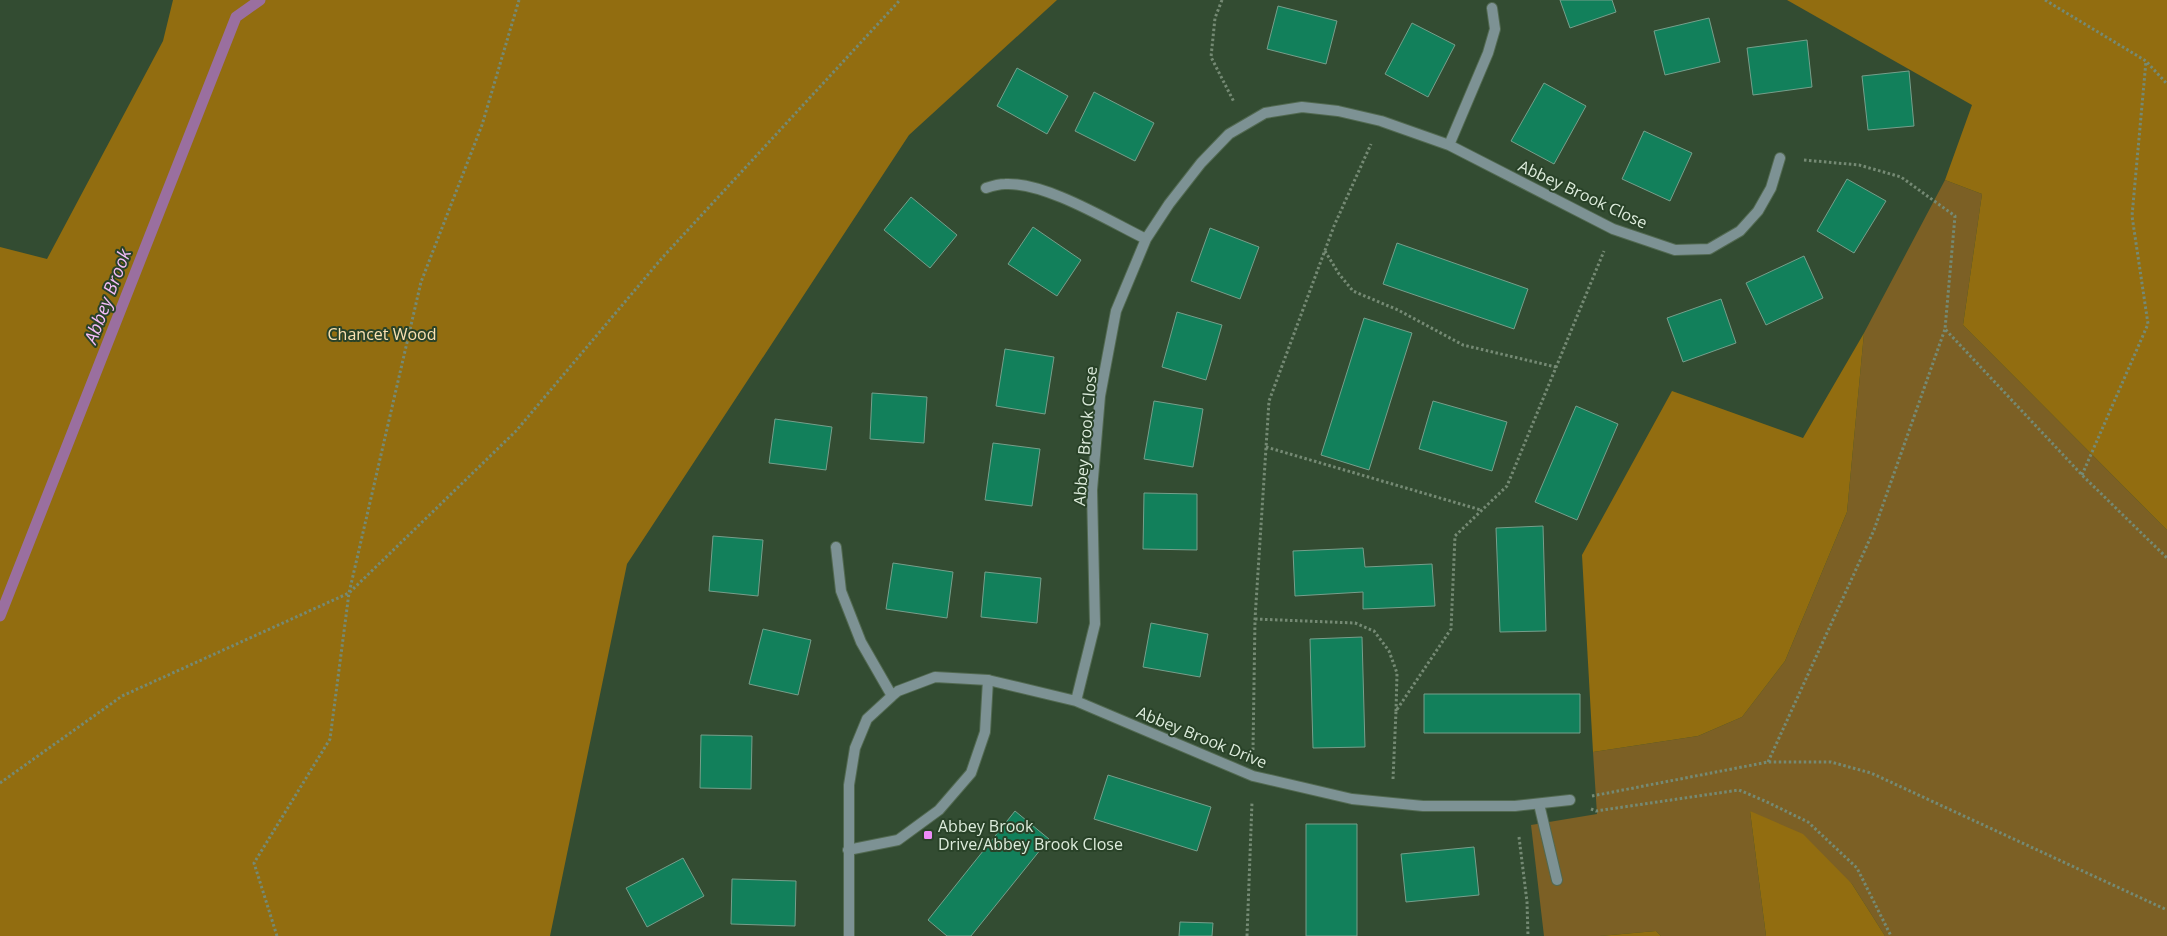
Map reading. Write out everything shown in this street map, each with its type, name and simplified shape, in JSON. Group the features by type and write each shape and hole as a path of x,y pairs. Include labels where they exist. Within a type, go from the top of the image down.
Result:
{"street":[{"path":"1449,145 1488,53 1495,29 1492,8"},
{"name":"Abbey Brook Close","path":"1076,701 1095,624 1092,490 1100,396 1116,311 1146,239 1169,204 1200,163 1229,134 1265,113 1302,107 1338,111 1381,121 1449,145 1613,229 1676,250 1709,249 1740,231 1758,211 1771,188 1780,158"},
{"path":"986,188 1005,184 1024,186 1050,194 1146,239"},
{"path":"836,547 841,591 861,642 892,696"},
{"name":"Abbey Brook Drive","path":"849,936 849,785 855,748 866,719 898,690 935,678 988,680 1076,701 1253,776 1352,799 1423,806 1515,806 1570,800"},
{"path":"848,850 898,840 939,810 971,772 985,732 988,680"},
{"path":"1539,804 1557,880"}],"path":[{"path":"277,936 254,863 330,739 349,593 421,282 482,125 519,0"},
{"path":"0,783 122,696 349,593 516,431 662,258 900,0"},
{"path":"1222,0 1215,18 1211,57 1245,124"},
{"path":"2045,0 2146,60 2167,84"},
{"path":"2082,475 2148,324 2132,216 2146,60"},
{"path":"1247,936 1256,620 1269,401 1325,251 1381,121"},
{"path":"1768,762 1874,530 1945,329 1955,216 1901,177 1859,165 1780,158"},
{"path":"1396,711 1451,629 1455,536 1507,486 1613,229"},
{"path":"1325,251 1339,274 1353,291 1398,310 1463,345 1556,367"},
{"path":"1945,329 2082,475 2167,558"},
{"path":"1266,447 1482,510"},
{"path":"1256,620 1355,623 1374,631 1389,651 1397,673 1392,802"},
{"path":"1570,800 1768,762 1831,762 1872,773 2167,910"},
{"path":"1570,800 1596,811 1739,790 1808,822 1857,868 1891,936"},
{"path":"1515,806 1527,902 1528,936"}],"shaded area":[{"path":"1945,180 1982,194 1963,325 2167,530 2167,936 1885,936 1852,884 1750,811 1766,936 1661,936 1656,931 1600,936 1544,936 1531,825 1597,814 1593,752 1698,736 1742,717 1785,661 1847,512 1864,333"}],"green space":[{"name":"Chancet Wood","path":"173,0 1057,0 909,135 627,564 550,936 0,936 0,247 47,259 163,41"},
{"path":"1787,0 2167,0 2167,530 1963,325 1982,194 1945,180 1972,105"},
{"path":"1864,333 1847,512 1785,661 1742,717 1698,736 1593,752 1582,555 1672,391 1803,438"},
{"path":"1750,811 1803,834 1852,884 1885,936 1766,936"},
{"path":"1656,931 1661,936 1600,936"}],"building":[{"path":"1560,0 1612,0 1616,12 1570,28"},
{"path":"1278,6 1337,21 1326,64 1267,49"},
{"path":"1709,18 1720,62 1665,75 1654,31"},
{"path":"1412,23 1455,45 1428,97 1385,74"},
{"path":"1807,40 1812,87 1753,95 1747,48"},
{"path":"1017,68 1068,96 1047,134 997,106"},
{"path":"1909,71 1914,126 1868,130 1862,76"},
{"path":"1544,83 1586,106 1554,164 1511,141"},
{"path":"1094,92 1154,123 1135,161 1075,131"},
{"path":"1644,131 1692,153 1670,201 1622,179"},
{"path":"1847,179 1886,201 1854,253 1817,231"},
{"path":"911,197 957,235 930,268 884,230"},
{"path":"1033,227 1081,260 1057,296 1008,264"},
{"path":"1210,228 1259,247 1240,299 1191,281"},
{"path":"1397,243 1528,289 1514,329 1383,284"},
{"path":"1804,256 1823,298 1766,325 1746,283"},
{"path":"1721,299 1736,343 1683,362 1667,318"},
{"path":"1177,312 1222,325 1206,380 1162,367"},
{"path":"1364,318 1412,333 1369,470 1321,455"},
{"path":"1005,349 1054,357 1045,414 996,406"},
{"path":"872,393 927,397 924,443 870,439"},
{"path":"1154,401 1203,409 1193,467 1144,459"},
{"path":"1433,401 1507,422 1492,471 1419,449"},
{"path":"1576,406 1618,424 1577,520 1535,502"},
{"path":"775,419 832,427 826,470 769,463"},
{"path":"993,443 1040,449 1032,506 985,500"},
{"path":"1144,493 1197,494 1197,550 1143,549"},
{"path":"1543,526 1546,631 1500,632 1496,528"},
{"path":"713,536 763,540 758,596 709,591"},
{"path":"1363,548 1365,567 1432,564 1435,606 1363,609 1363,592 1295,596 1293,551"},
{"path":"893,563 953,572 947,618 886,609"},
{"path":"985,572 1041,578 1037,623 981,617"},
{"path":"1151,623 1208,634 1200,677 1143,667"},
{"path":"763,629 811,640 798,695 749,684"},
{"path":"1362,637 1365,747 1313,748 1310,639"},
{"path":"1424,694 1580,694 1580,733 1424,733"},
{"path":"701,735 752,736 751,789 700,788"},
{"path":"1108,775 1211,807 1197,851 1094,819"},
{"path":"1015,811 1049,839 971,936 947,936 928,920"},
{"path":"1306,824 1357,824 1357,936 1306,936"},
{"path":"1474,847 1479,895 1406,902 1401,854"},
{"path":"683,858 704,896 647,927 626,888"},
{"path":"732,879 796,881 795,926 731,924"},
{"path":"1180,922 1213,923 1212,936 1179,936"}],"waterway":[{"name":"Abbey Brook","path":"0,616 236,17 260,0"}],"place":[{"name":"Abbey Brook Drive/Abbey Brook Close","path":"928,835"}]}
